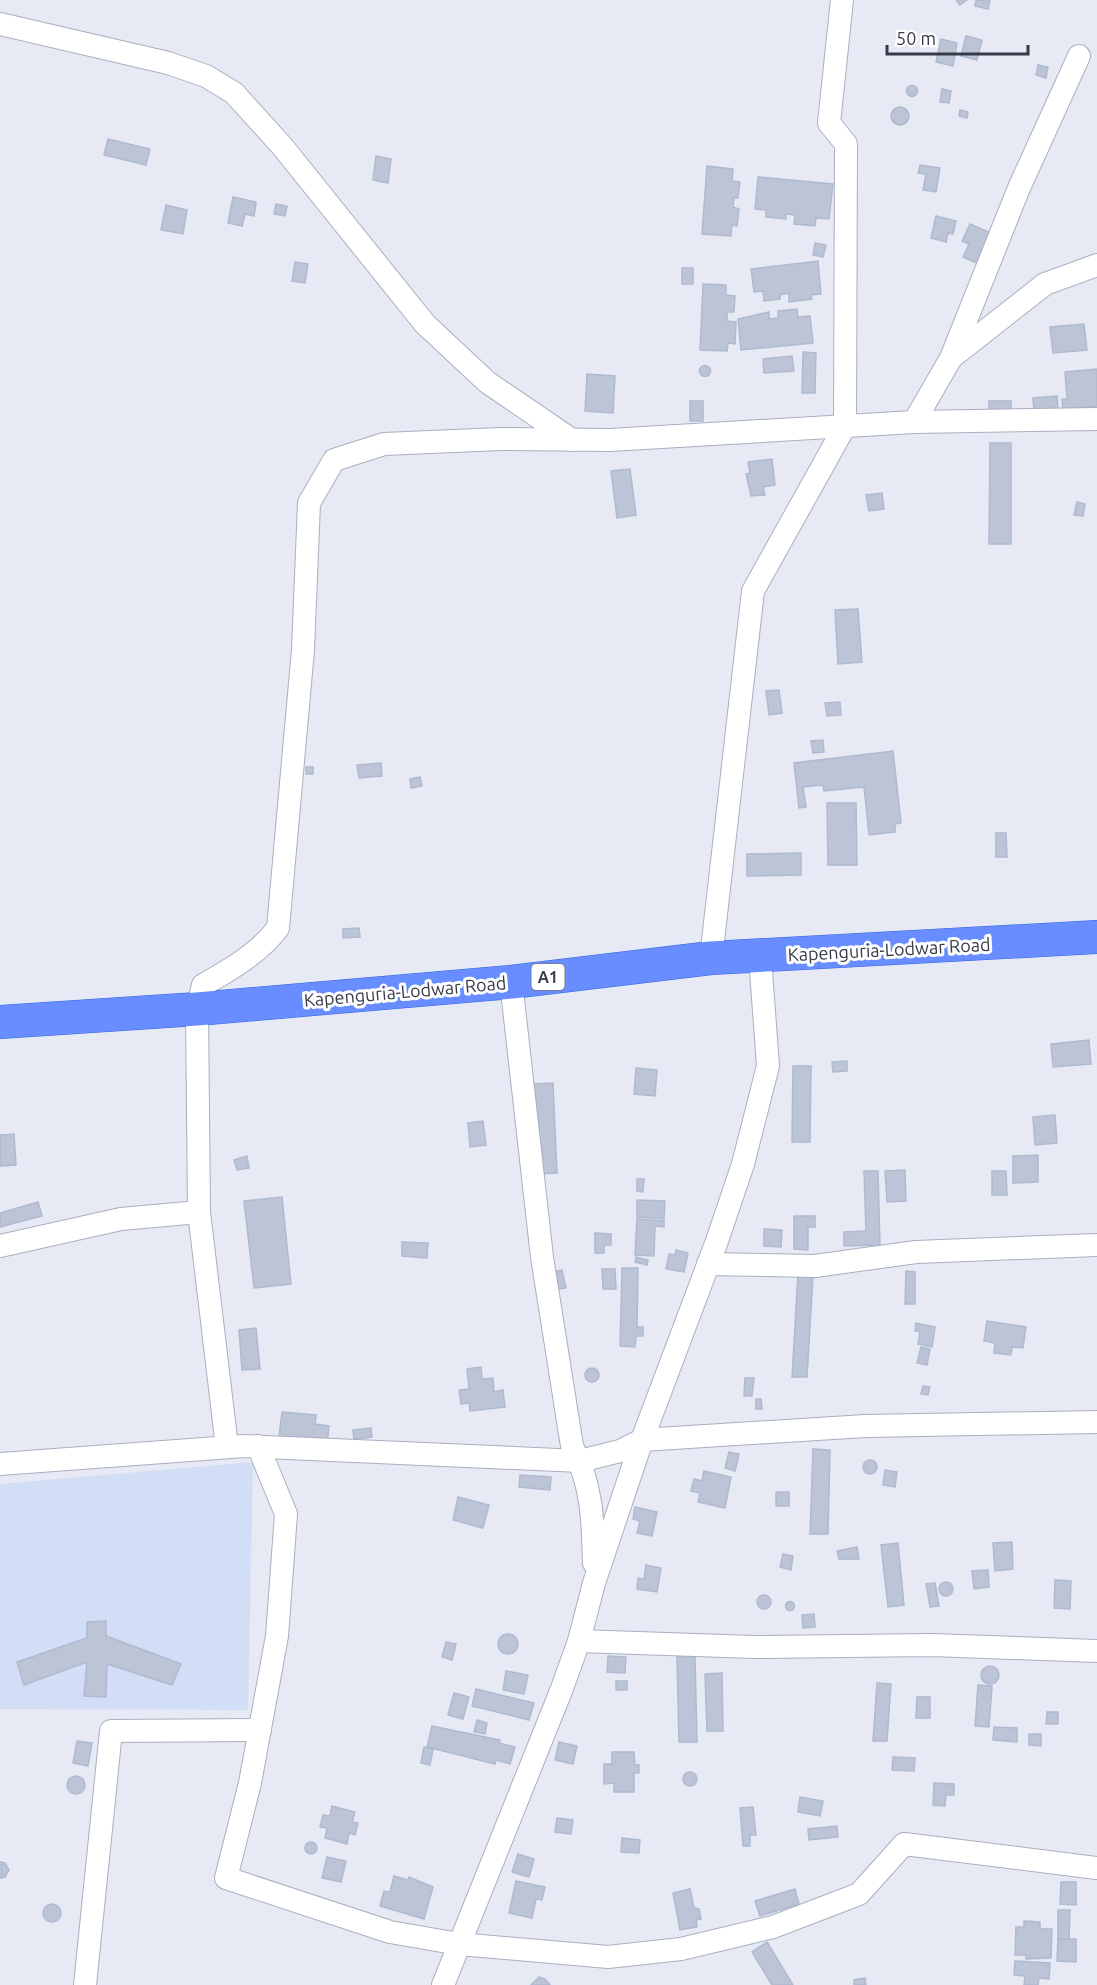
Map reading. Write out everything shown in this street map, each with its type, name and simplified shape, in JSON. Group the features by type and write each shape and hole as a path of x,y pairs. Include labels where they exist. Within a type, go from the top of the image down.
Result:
{"highway":[{"name":"Kapenguria-Lodwar Road","path":"0,1022 197,1009 511,982 711,958 1097,937"}],"street":[{"path":"711,958 753,591 845,426 846,144 829,123 843,0"},
{"path":"0,24 168,63 206,76 234,93 282,146 425,324 487,382 572,440"},
{"path":"914,422 951,358 1019,188 1079,56"},
{"path":"951,358 1045,284 1097,265"},
{"path":"227,1448 199,1212 197,1009 203,985 232,968 267,942 278,928 303,650 309,503 334,460 384,444 500,439 572,440 914,422 1097,419"},
{"path":"443,1985 579,1641 594,1583 642,1440 708,1264 742,1164 768,1066 760,957"},
{"path":"511,982 542,1257 572,1446 580,1461 593,1509 594,1583"},
{"path":"0,1246 120,1219 199,1212"},
{"path":"708,1264 815,1266 916,1252 1097,1245"},
{"path":"0,1464 258,1446 580,1461 620,1451 642,1440 865,1426 1097,1422"},
{"path":"258,1446 286,1514 277,1636 250,1783 226,1878 390,1932 459,1944 608,1957 681,1949 773,1927 859,1894 904,1844 1097,1868"},
{"path":"579,1641 754,1647 932,1645 1097,1651"},
{"path":"85,1985 111,1731 260,1730"}],"shaded area":[{"path":"253,1462 248,1710 0,1709 0,1484"}],"building":[{"path":"956,0 967,0 960,5"},
{"path":"976,0 990,0 988,9 975,6"},
{"path":"966,36 982,40 977,60 961,56"},
{"path":"941,39 957,43 953,66 936,62"},
{"path":"1038,65 1048,67 1046,78 1036,75"},
{"path":"912,85 918,91 912,97 906,91"},
{"path":"942,89 951,91 949,103 940,102"},
{"path":"900,107 906,110 909,116 906,122 900,125 894,122 891,116 894,110"},
{"path":"960,110 968,112 967,118 959,116"},
{"path":"108,139 150,149 146,165 104,155"},
{"path":"376,156 391,159 388,183 373,180"},
{"path":"920,165 940,168 936,192 923,190 926,174 918,173"},
{"path":"707,166 733,169 732,181 740,182 738,198 734,198 733,207 739,209 737,226 732,225 731,236 702,234"},
{"path":"758,177 833,184 829,219 816,218 815,226 794,224 795,215 786,214 786,219 766,217 766,210 755,209"},
{"path":"233,197 256,202 254,216 245,214 242,226 228,223"},
{"path":"276,204 287,206 285,216 274,214"},
{"path":"166,205 187,210 183,234 161,230"},
{"path":"936,216 956,221 953,234 948,233 946,242 931,238"},
{"path":"970,224 993,234 979,264 963,257 969,244 962,241"},
{"path":"815,243 826,245 823,257 813,255"},
{"path":"818,261 821,294 811,295 812,299 789,302 789,293 780,295 780,299 764,301 763,291 754,292 751,269"},
{"path":"295,262 308,264 305,283 292,281"},
{"path":"682,268 693,268 693,284 682,284"},
{"path":"703,284 726,285 726,295 735,296 734,312 727,312 727,321 736,322 735,344 728,343 727,351 700,350"},
{"path":"797,309 798,317 810,316 813,343 741,350 738,319 769,312 769,319 778,318 778,311"},
{"path":"1084,324 1087,350 1053,353 1050,327"},
{"path":"803,352 816,353 815,393 802,393"},
{"path":"792,356 794,371 764,373 763,359"},
{"path":"705,365 711,371 705,377 699,371"},
{"path":"1097,369 1097,406 1063,409 1062,399 1067,399 1065,372"},
{"path":"587,374 615,376 613,413 585,411"},
{"path":"1057,396 1058,409 1034,411 1033,398"},
{"path":"690,401 703,401 703,421 690,421"},
{"path":"989,401 1011,401 1011,411 989,411"},
{"path":"990,443 1011,443 1011,544 989,544"},
{"path":"772,459 775,485 763,487 765,495 751,496 746,474 750,473 748,462"},
{"path":"630,469 636,515 617,518 611,471"},
{"path":"882,493 884,509 869,511 866,495"},
{"path":"1077,502 1085,504 1083,516 1074,515"},
{"path":"858,609 862,662 838,664 835,610"},
{"path":"779,690 782,713 769,715 766,691"},
{"path":"840,702 841,715 827,716 825,703"},
{"path":"823,740 824,752 813,753 811,741"},
{"path":"893,751 901,823 895,824 895,832 869,835 864,787 824,791 823,785 803,787 806,807 799,808 794,763"},
{"path":"381,763 382,776 359,778 357,765"},
{"path":"306,767 313,767 313,774 306,774"},
{"path":"420,777 422,786 411,788 410,779"},
{"path":"827,803 856,803 857,865 828,865"},
{"path":"996,833 1006,833 1007,857 996,857"},
{"path":"801,853 801,875 747,876 747,854"},
{"path":"359,928 360,937 343,938 343,929"},
{"path":"1089,1040 1091,1064 1053,1067 1051,1044"},
{"path":"847,1061 847,1071 833,1072 832,1062"},
{"path":"793,1066 811,1066 810,1142 792,1142"},
{"path":"636,1068 657,1070 655,1096 634,1094"},
{"path":"553,1083 557,1173 538,1174 534,1084"},
{"path":"1055,1115 1057,1143 1035,1145 1033,1117"},
{"path":"483,1121 486,1145 470,1147 468,1123"},
{"path":"14,1134 16,1165 0,1166 0,1135"},
{"path":"1038,1155 1038,1182 1013,1183 1013,1156"},
{"path":"247,1156 249,1168 237,1170 234,1160"},
{"path":"905,1170 906,1201 887,1202 885,1171"},
{"path":"864,1171 878,1171 880,1245 844,1246 844,1232 866,1231"},
{"path":"992,1171 1006,1171 1007,1195 992,1195"},
{"path":"637,1179 644,1179 643,1192 637,1191"},
{"path":"282,1197 291,1284 254,1288 244,1201"},
{"path":"637,1200 665,1201 664,1219 637,1217"},
{"path":"38,1202 42,1216 0,1227 0,1213"},
{"path":"794,1216 815,1216 815,1227 808,1227 808,1250 794,1249"},
{"path":"637,1219 664,1221 664,1227 655,1226 654,1256 635,1255"},
{"path":"764,1229 782,1230 781,1247 764,1246"},
{"path":"595,1233 611,1234 611,1245 604,1245 604,1253 595,1253"},
{"path":"402,1242 428,1243 427,1258 402,1256"},
{"path":"676,1250 688,1253 684,1272 666,1269 669,1254 675,1255"},
{"path":"636,1257 648,1260 647,1265 635,1262"},
{"path":"622,1268 638,1268 637,1327 643,1327 643,1336 636,1336 635,1347 620,1346"},
{"path":"602,1269 615,1269 616,1289 603,1289"},
{"path":"562,1270 566,1288 553,1290 550,1272"},
{"path":"906,1271 915,1272 915,1304 905,1304"},
{"path":"798,1274 813,1275 807,1377 792,1377"},
{"path":"987,1321 1026,1327 1023,1348 1012,1347 1011,1355 994,1353 995,1343 984,1341"},
{"path":"916,1323 935,1327 932,1347 918,1344 920,1332 915,1331"},
{"path":"256,1328 260,1369 242,1370 239,1330"},
{"path":"921,1347 930,1349 927,1365 917,1363"},
{"path":"481,1367 482,1379 493,1378 494,1392 503,1390 505,1407 470,1411 469,1403 461,1404 459,1390 469,1389 467,1369"},
{"path":"592,1368 597,1370 599,1375 597,1380 592,1382 587,1380 585,1375 587,1370"},
{"path":"745,1378 754,1378 752,1396 744,1396"},
{"path":"923,1386 930,1387 928,1395 921,1394"},
{"path":"756,1399 761,1399 762,1409 756,1409"},
{"path":"282,1412 316,1415 315,1424 329,1426 327,1443 279,1437"},
{"path":"371,1428 372,1437 354,1439 353,1430"},
{"path":"813,1449 830,1450 828,1534 810,1534"},
{"path":"729,1452 739,1454 735,1471 725,1468"},
{"path":"870,1460 875,1462 877,1467 875,1472 870,1474 865,1472 863,1467 865,1462"},
{"path":"885,1470 897,1472 895,1487 883,1485"},
{"path":"704,1471 731,1477 725,1508 698,1502 700,1493 691,1491 694,1479 702,1481"},
{"path":"520,1475 551,1477 550,1490 519,1487"},
{"path":"776,1492 789,1492 789,1506 776,1506"},
{"path":"458,1497 489,1505 483,1528 453,1520"},
{"path":"635,1507 657,1512 652,1536 637,1533 640,1521 633,1519"},
{"path":"1012,1542 1013,1569 995,1571 993,1543"},
{"path":"898,1543 904,1605 888,1607 881,1545"},
{"path":"857,1547 859,1559 839,1559 837,1551"},
{"path":"783,1554 793,1556 791,1570 780,1567"},
{"path":"646,1565 661,1568 657,1592 637,1589 638,1578 644,1579"},
{"path":"988,1570 989,1587 974,1589 972,1571"},
{"path":"1055,1580 1071,1581 1070,1609 1054,1608"},
{"path":"943,1582 949,1582 953,1589 949,1596 943,1596 939,1592 939,1586"},
{"path":"935,1583 939,1606 930,1607 926,1584"},
{"path":"761,1595 767,1595 771,1602 767,1609 761,1609 757,1605 757,1599"},
{"path":"790,1601 795,1606 790,1611 785,1606"},
{"path":"814,1614 815,1627 803,1628 802,1615"},
{"path":"106,1621 106,1636 181,1664 172,1685 107,1664 106,1697 84,1696 87,1662 24,1685 17,1662 87,1638 87,1622"},
{"path":"508,1634 515,1637 518,1644 515,1651 508,1654 501,1651 498,1644 501,1637"},
{"path":"446,1642 456,1644 452,1660 442,1657"},
{"path":"608,1656 626,1657 625,1673 607,1672"},
{"path":"677,1657 695,1657 697,1742 679,1742"},
{"path":"990,1666 996,1669 999,1675 996,1681 990,1684 984,1681 981,1675 984,1669"},
{"path":"506,1671 528,1675 524,1694 503,1690"},
{"path":"722,1673 723,1731 707,1731 705,1674"},
{"path":"616,1681 627,1681 627,1690 616,1690"},
{"path":"877,1683 891,1684 887,1741 873,1741"},
{"path":"978,1685 992,1686 989,1727 975,1726"},
{"path":"476,1689 534,1703 529,1720 472,1706"},
{"path":"454,1693 469,1697 463,1719 448,1715"},
{"path":"917,1697 930,1697 930,1718 916,1718"},
{"path":"1047,1712 1058,1712 1058,1724 1046,1724"},
{"path":"477,1720 487,1723 485,1734 474,1732"},
{"path":"432,1726 500,1740 499,1743 515,1747 510,1764 496,1760 495,1764 427,1747"},
{"path":"994,1727 1017,1728 1017,1742 993,1740"},
{"path":"1029,1734 1041,1734 1041,1746 1029,1745"},
{"path":"77,1741 92,1743 88,1766 73,1763"},
{"path":"559,1742 577,1746 573,1764 555,1760"},
{"path":"424,1747 433,1749 430,1765 421,1763"},
{"path":"612,1752 634,1752 635,1765 639,1765 639,1773 634,1773 634,1792 614,1792 614,1783 604,1784 604,1764 612,1764"},
{"path":"893,1757 915,1758 914,1771 892,1770"},
{"path":"687,1772 693,1772 697,1779 693,1786 687,1786 683,1782 683,1776"},
{"path":"76,1776 82,1779 85,1785 82,1791 76,1794 70,1791 67,1785 70,1779"},
{"path":"934,1783 954,1784 954,1795 946,1795 945,1806 933,1805"},
{"path":"800,1797 823,1801 820,1816 798,1812"},
{"path":"332,1806 355,1812 352,1822 358,1823 355,1835 349,1833 347,1844 325,1838 327,1828 320,1827 323,1815 330,1816"},
{"path":"753,1807 756,1835 750,1835 750,1846 743,1846 740,1808"},
{"path":"557,1818 573,1820 571,1834 555,1832"},
{"path":"837,1826 838,1837 809,1840 808,1829"},
{"path":"622,1838 640,1840 639,1853 621,1852"},
{"path":"313,1842 317,1848 313,1854 309,1854 305,1846"},
{"path":"518,1854 534,1859 529,1877 512,1872"},
{"path":"327,1857 346,1861 341,1882 322,1878"},
{"path":"1,1862 5,1863 9,1870 5,1877 1,1878"},
{"path":"394,1876 408,1880 409,1877 433,1887 424,1919 380,1906 384,1891 390,1892"},
{"path":"516,1881 545,1887 542,1900 536,1899 532,1918 509,1913"},
{"path":"1061,1882 1076,1882 1076,1905 1060,1904"},
{"path":"690,1889 694,1908 699,1909 701,1919 696,1920 697,1927 680,1930 673,1893"},
{"path":"795,1889 799,1904 760,1916 755,1901"},
{"path":"52,1904 58,1907 61,1913 58,1919 52,1922 46,1919 43,1913 46,1907"},
{"path":"1058,1910 1070,1910 1069,1939 1058,1939"},
{"path":"1024,1921 1040,1922 1040,1929 1052,1929 1051,1958 1026,1959 1026,1955 1015,1955 1016,1927 1024,1927"},
{"path":"1058,1939 1076,1939 1076,1962 1057,1961"},
{"path":"767,1942 793,1985 772,1985 752,1952"},
{"path":"1015,1961 1050,1963 1049,1979 1039,1978 1038,1985 1024,1985 1025,1976 1014,1975"},
{"path":"539,1977 545,1979 550,1985 531,1985"},
{"path":"865,1978 866,1985 854,1985 854,1980"}]}
